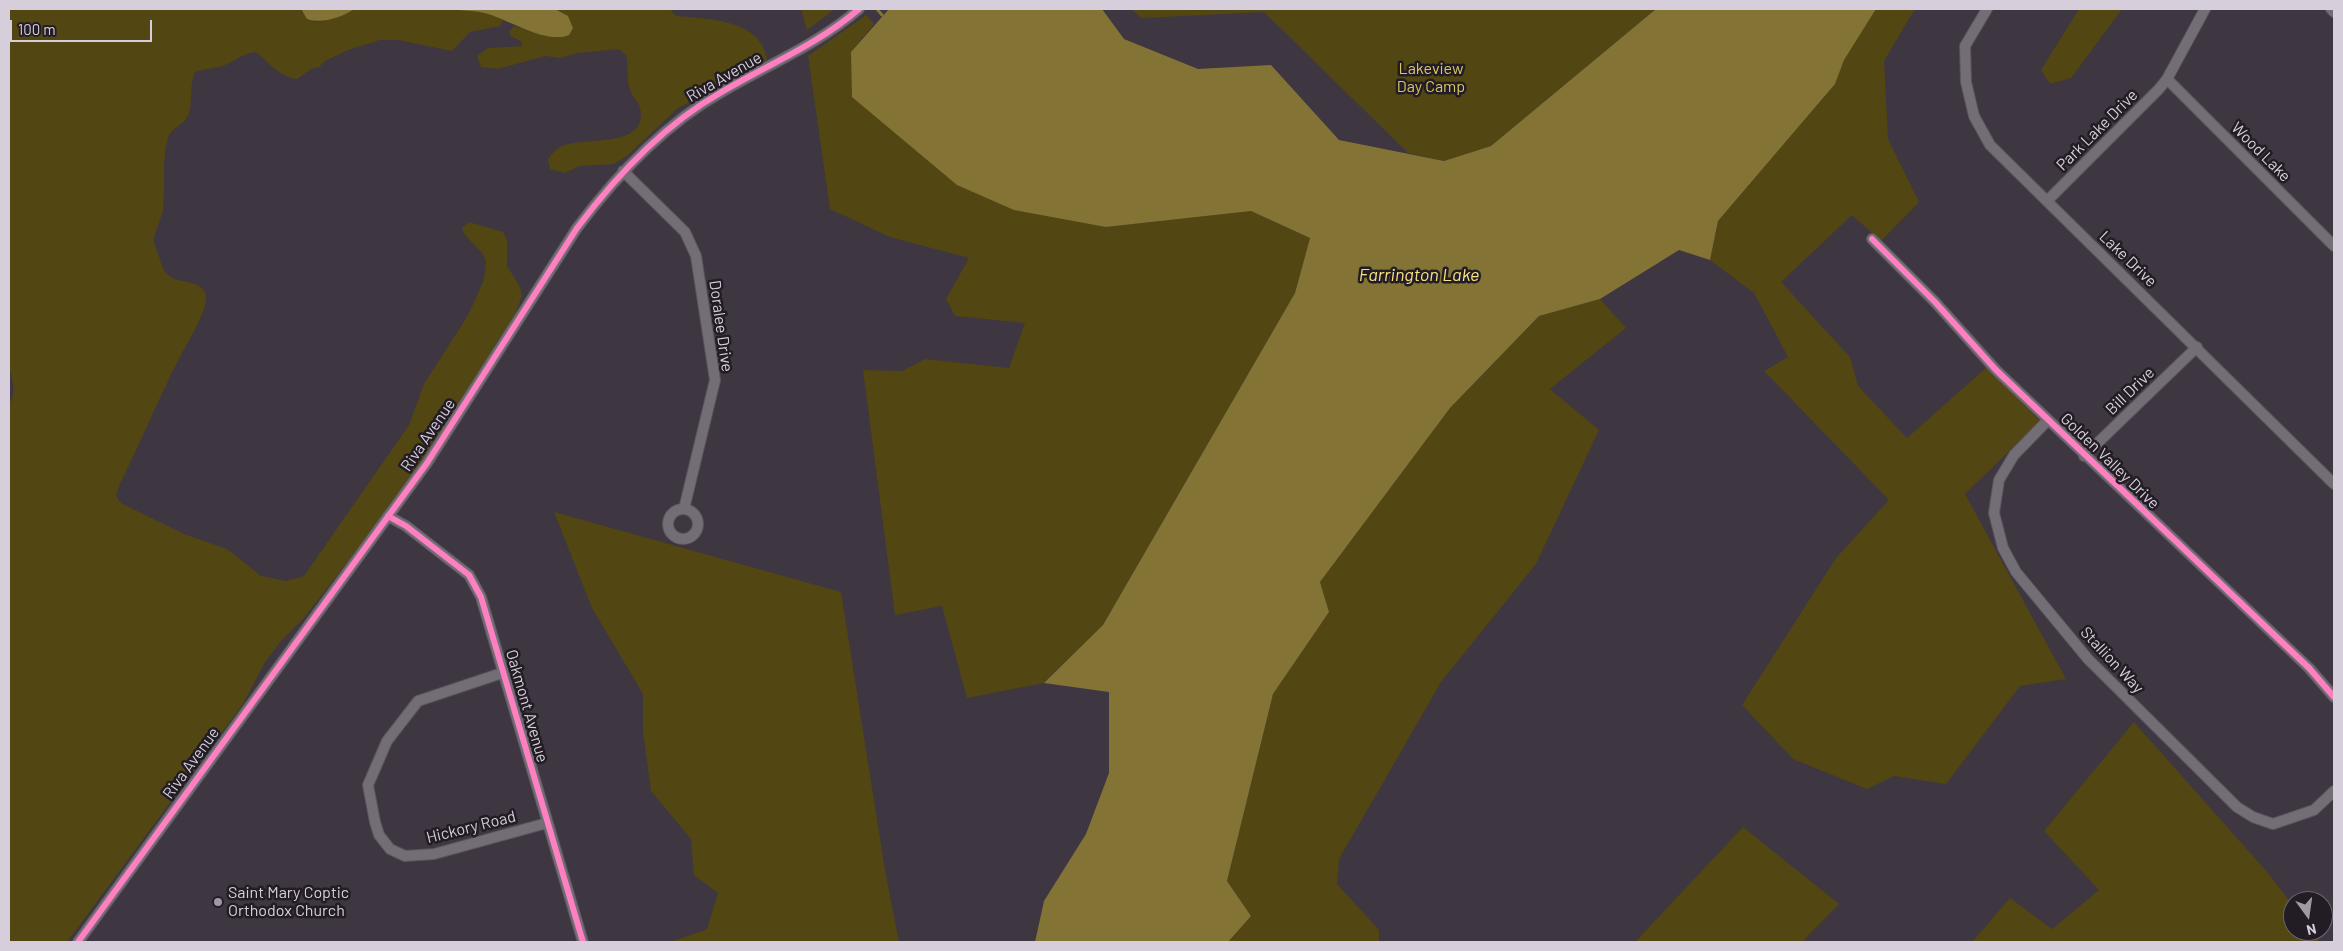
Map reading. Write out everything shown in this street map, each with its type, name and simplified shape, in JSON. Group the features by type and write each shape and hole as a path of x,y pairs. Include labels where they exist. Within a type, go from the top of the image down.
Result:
{"street":[{"name":"Riva Avenue","path":"78,942 388,516 457,417 577,228 623,171 682,119 718,94 803,49 838,26 859,9"},
{"name":"Lake Drive","path":"1987,9 1965,46 1966,82 1974,116 1990,145 2334,484"},
{"name":"Park Lake Drive","path":"2047,202 2167,80 2205,9"},
{"path":"2331,9 2334,12"},
{"name":"Wood Lake","path":"2167,80 2334,246"},
{"name":"Doralee Drive","path":"623,171 685,232 696,256 714,380 684,510"},
{"name":"Golden Valley Drive","path":"1872,239 1935,302 1996,370 2084,456 2309,668 2334,697"},
{"name":"Bill Drive","path":"2084,456 2197,347"},
{"name":"Stallion Way","path":"2048,420 2014,455 1999,480 1994,513 2003,548 2016,572 2088,659 2237,807 2253,817 2273,824 2314,810 2334,791"},
{"name":"Oakmont Avenue","path":"388,516 406,526 469,575 481,597 583,942"},
{"name":"Hickory Road","path":"502,673 418,701 387,741 368,785 375,822 379,835 390,849 405,856 434,854 548,823"}],"green space":[{"path":"431,8 472,11 504,19 500,26 470,32 452,51 398,40 380,40 348,50 325,61 319,67 311,69 297,79 280,72 256,52 246,54 224,66 195,72 192,82 189,113 168,138 164,164 163,209 154,241 166,273 177,280 202,288 205,293 205,306 118,488 116,496 121,503 184,534 227,549 261,576 286,581 304,576 409,425 424,384 467,317 477,296 484,279 486,262 483,254 465,235 462,228 469,222 503,232 507,240 507,266 520,287 522,296 513,320 497,341 485,364 411,480 304,618 281,641 265,662 243,704 67,942 9,942 9,404 13,391 9,366 9,9 301,9 301,12 315,22 340,16 354,9"},
{"path":"555,9 670,9 676,16 718,20 744,29 755,36 763,46 767,60 722,81 694,100 678,108 628,155 614,164 580,166 565,173 550,169 548,159 560,147 571,143 622,137 632,132 639,125 641,110 629,86 626,55 619,49 577,53 561,58 545,56 498,69 481,67 477,56 488,48 522,46 522,42 511,36 509,32 514,26 547,36 561,38 565,14"},
{"path":"801,9 835,9 807,30"},
{"name":"Lakeview Day Camp","path":"1131,9 1656,9 1491,146 1444,161 1408,153 1264,12 1142,18"},
{"path":"1876,9 1915,9 1884,61 1888,139 1919,202 1881,241 1852,215 1781,282 1850,357 1858,386 1907,438 1987,367 2040,421 1965,494 2066,679 2020,686 1946,784 1894,776 1867,789 1793,759 1742,705 1836,558 1889,500 1764,371 1788,357 1754,293 1710,260 1718,221 1835,84 1844,60"},
{"path":"2079,9 2122,9 2071,78 2050,84 2041,70"},
{"path":"866,15 874,24 851,52 1106,227 1251,211 1310,238 1295,293 1103,625 1044,683 967,698 942,606 895,615 863,370 902,371 925,359 1009,368 1025,323 955,316 946,299 969,258 890,237 830,209 808,56"},
{"path":"1600,299 1626,328 1550,389 1599,430 1536,564 1441,682 1339,859 1337,884 1379,930 1379,942 1228,942 1251,916 1227,881 1273,694 1329,612 1320,582 1450,408 1539,316"},
{"path":"554,512 841,592 885,870 899,942 671,942 707,929 718,893 694,875 691,839 651,791 643,732 643,694 592,608"},
{"path":"2134,722 2268,873 2283,893 2283,941 2320,942 1972,942 2010,898 2052,929 2099,890 2044,831"},
{"path":"1743,827 1839,904 1802,942 1635,942"}],"water":[{"path":"301,9 354,9 337,17 318,21 307,19"},
{"path":"449,9 555,9 568,16 573,28 569,35 550,37 488,14"},
{"name":"Farrington Lake","path":"889,9 1102,9 1124,39 1198,69 1271,65 1339,140 1444,161 1491,146 1656,9 1876,9 1844,60 1835,84 1718,221 1710,260 1679,250 1600,299 1539,316 1450,408 1320,582 1329,612 1273,694 1227,881 1251,916 1228,942 1035,942 1044,901 1086,834 1109,773 1109,692 1044,683 1103,625 1295,293 1310,238 1251,211 1106,227 1014,210 957,185 852,97 851,52"}],"waterway":[{"path":"877,9 882,15"}],"cycle path":[{"path":"78,942 427,463 577,228 592,209 641,153 699,106 809,44 859,9"},
{"path":"1872,239 1935,302 1996,370 2309,668 2334,697"},
{"path":"388,516 406,526 469,575 481,597 583,942"}],"place":[{"name":"Saint Mary Coptic Orthodox Church","path":"218,902"}]}
